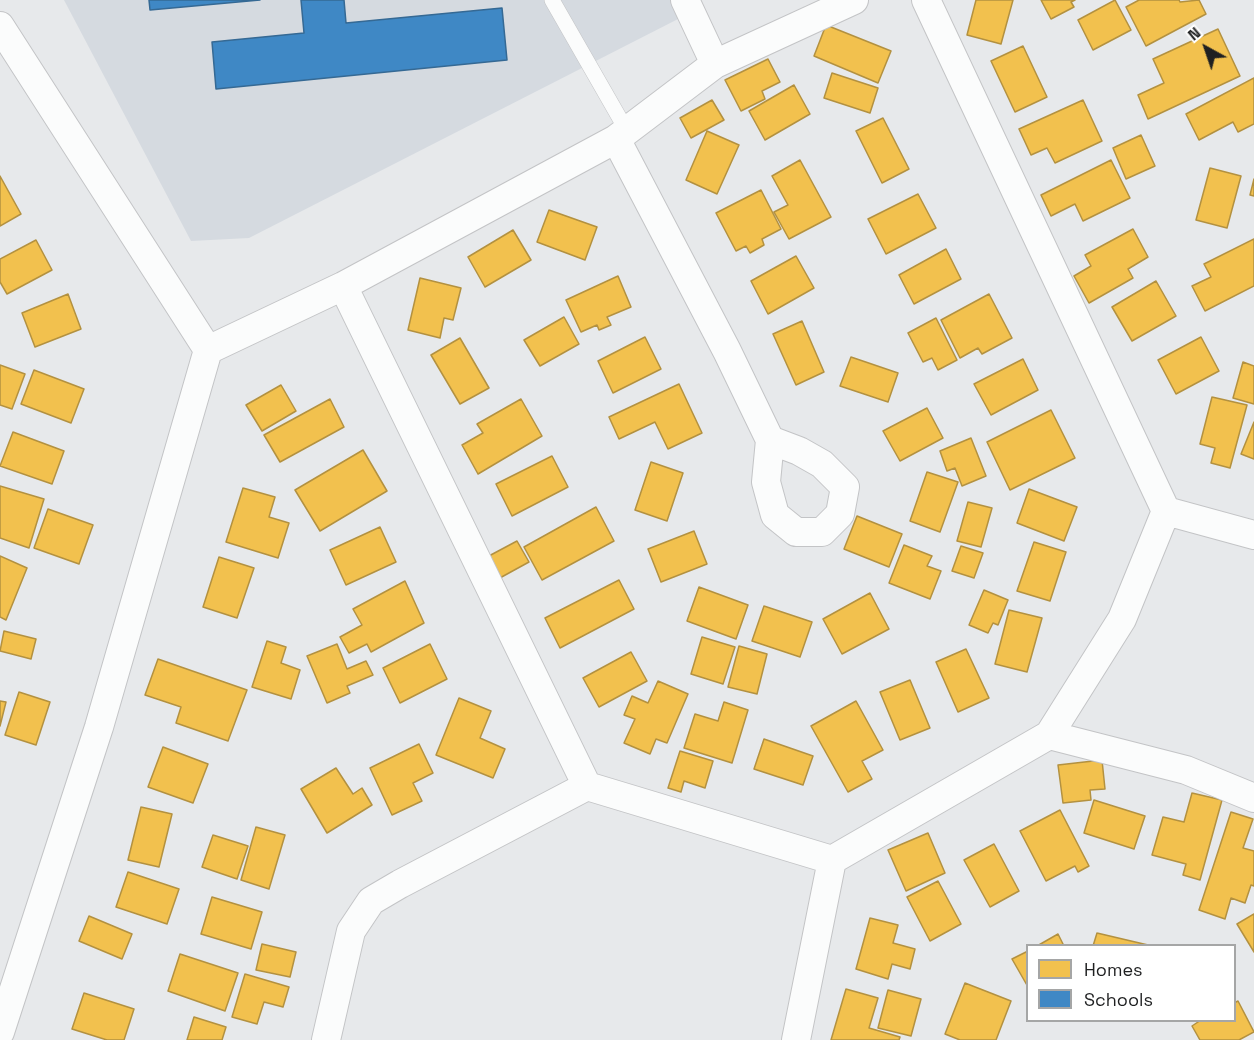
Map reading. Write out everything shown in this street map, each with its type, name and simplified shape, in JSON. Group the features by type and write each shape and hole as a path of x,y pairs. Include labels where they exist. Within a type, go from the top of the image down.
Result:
{"street":[{"path":"685,0 715,64"},
{"path":"0,1032 99,727 208,350 343,286 621,135 715,64 854,0"},
{"path":"326,1040 351,931 371,901 587,786 832,860 1049,735 1122,619 1166,511 926,0"},
{"path":"0,26 208,350"},
{"path":"621,135 770,440"},
{"path":"343,286 587,786"},
{"path":"1166,511 1254,535"},
{"path":"1049,735 1186,770 1254,798"},
{"path":"796,1040 832,860"}],"lane":[{"path":"552,0 621,135"}],"shaded area":[{"path":"64,0 671,0 680,18 249,238 191,241"}],"building: Homes":[{"path":"976,0 1013,0 1001,44 967,35"},
{"path":"1041,0 1075,0 1071,2 1074,7 1051,19"},
{"path":"1115,0 1131,30 1093,50 1078,20"},
{"path":"1139,0 1179,0 1180,2 1199,0 1206,14 1146,46 1126,7"},
{"path":"826,25 891,51 878,83 814,56"},
{"path":"1218,29 1240,76 1148,119 1138,95 1164,83 1153,59"},
{"path":"1023,46 1047,97 1015,112 991,61"},
{"path":"768,59 780,82 762,91 765,99 741,111 725,80"},
{"path":"832,73 878,88 870,113 824,98"},
{"path":"1254,78 1254,124 1238,132 1233,122 1199,140 1186,114"},
{"path":"794,85 810,114 765,140 749,111"},
{"path":"712,100 724,120 691,138 680,118"},
{"path":"1083,100 1102,141 1055,163 1047,148 1031,155 1019,129"},
{"path":"883,118 909,169 882,183 856,131"},
{"path":"707,131 739,145 717,194 686,180"},
{"path":"1141,135 1155,166 1126,179 1113,148"},
{"path":"800,160 831,217 789,239 774,212 788,205 772,176"},
{"path":"1111,160 1130,198 1083,221 1075,204 1051,216 1041,195"},
{"path":"1210,168 1241,176 1227,228 1196,220"},
{"path":"0,176 21,214 0,226"},
{"path":"1254,179 1254,196 1250,195"},
{"path":"761,190 781,229 762,239 764,245 750,253 746,246 736,251 716,213"},
{"path":"918,194 936,228 886,254 868,219"},
{"path":"549,210 597,227 585,260 537,242"},
{"path":"1133,229 1148,257 1128,269 1133,278 1089,303 1074,276 1091,266 1085,255"},
{"path":"513,230 531,260 485,287 468,257"},
{"path":"1254,239 1254,286 1205,311 1192,286 1211,277 1204,264"},
{"path":"36,240 52,270 7,294 0,282 0,259"},
{"path":"946,249 961,279 914,304 899,275"},
{"path":"796,256 814,288 768,314 751,281"},
{"path":"618,276 631,307 607,317 611,325 599,330 597,325 581,332 566,300"},
{"path":"420,278 461,288 453,320 444,318 440,338 408,330"},
{"path":"1156,281 1176,316 1132,341 1112,307"},
{"path":"68,294 81,329 35,347 22,313"},
{"path":"989,294 1012,338 982,354 978,348 960,358 941,320"},
{"path":"564,317 579,344 540,366 524,340"},
{"path":"936,318 957,360 938,370 932,358 923,362 908,333"},
{"path":"802,321 824,372 796,385 773,334"},
{"path":"645,337 661,369 613,393 598,361"},
{"path":"1201,337 1219,371 1176,394 1158,360"},
{"path":"460,338 489,388 460,404 431,355"},
{"path":"851,357 898,373 888,402 840,386"},
{"path":"1023,359 1038,390 991,415 974,384"},
{"path":"1243,362 1254,366 1254,404 1233,398"},
{"path":"0,365 25,374 12,409 0,405"},
{"path":"34,370 84,389 71,423 21,404"},
{"path":"679,384 702,433 668,449 655,422 619,439 609,417"},
{"path":"281,385 296,411 262,431 246,405"},
{"path":"1212,397 1247,405 1230,468 1211,463 1215,448 1200,444"},
{"path":"330,399 344,427 280,462 264,435"},
{"path":"521,399 542,436 478,474 462,445 483,433 477,424"},
{"path":"927,408 943,438 900,461 883,431"},
{"path":"1051,410 1075,458 1010,490 987,442"},
{"path":"1254,422 1254,459 1241,454"},
{"path":"13,432 64,451 52,484 0,466"},
{"path":"971,438 986,476 962,486 955,468 947,471 940,451"},
{"path":"363,450 387,491 320,531 295,490"},
{"path":"552,456 568,487 512,516 496,484"},
{"path":"651,462 683,473 667,521 635,510"},
{"path":"927,472 958,482 940,532 910,521"},
{"path":"0,486 44,499 29,548 0,538"},
{"path":"243,488 275,497 269,517 289,523 278,558 226,542"},
{"path":"1029,489 1077,507 1064,541 1017,523"},
{"path":"968,502 992,508 981,547 957,541"},
{"path":"596,507 614,541 542,580 524,547"},
{"path":"48,509 93,525 79,564 34,548"},
{"path":"857,516 902,534 889,567 844,549"},
{"path":"380,527 396,562 346,585 330,550"},
{"path":"694,531 707,564 661,582 648,549"},
{"path":"517,541 529,562 498,579 487,557"},
{"path":"1034,542 1066,552 1050,601 1017,591"},
{"path":"904,545 932,556 927,566 941,571 930,599 889,583"},
{"path":"961,546 983,553 974,578 952,571"},
{"path":"0,556 27,568 6,620 0,617"},
{"path":"219,557 254,568 237,618 203,607"},
{"path":"619,580 634,609 560,648 545,618"},
{"path":"405,581 424,623 371,652 367,644 349,653 340,637 362,625 353,609"},
{"path":"699,587 748,605 736,639 687,621"},
{"path":"984,590 1008,600 998,625 993,623 988,633 969,625"},
{"path":"870,593 889,629 842,654 823,619"},
{"path":"764,606 812,622 800,657 752,641"},
{"path":"1009,610 1042,618 1027,672 995,664"},
{"path":"4,631 36,639 31,659 0,651"},
{"path":"702,637 735,647 723,684 691,674"},
{"path":"267,641 286,647 281,663 300,670 291,699 252,687"},
{"path":"337,644 347,669 366,661 373,675 347,686 350,693 327,703 307,656"},
{"path":"430,644 447,679 400,703 383,668"},
{"path":"739,646 767,654 757,694 728,687"},
{"path":"966,649 989,698 958,712 936,662"},
{"path":"631,652 647,681 599,707 583,678"},
{"path":"158,659 247,690 228,741 176,723 181,707 145,695"},
{"path":"910,680 930,728 900,740 880,692"},
{"path":"658,681 688,694 667,743 656,739 650,754 624,743 635,719 624,715 632,696 648,703"},
{"path":"19,692 50,702 36,745 5,735"},
{"path":"459,698 491,711 480,738 505,749 493,778 436,755"},
{"path":"0,701 6,702 0,726"},
{"path":"856,701 883,750 862,761 872,779 848,792 811,726"},
{"path":"724,702 748,710 732,763 684,748 695,714 718,721"},
{"path":"764,739 813,756 803,785 754,769"},
{"path":"419,744 433,773 413,783 422,801 392,815 370,768"},
{"path":"163,747 208,764 193,803 148,787"},
{"path":"680,751 713,761 705,788 684,781 681,792 668,788"},
{"path":"1102,760 1105,789 1090,790 1091,800 1063,803 1058,765"},
{"path":"336,768 353,794 362,788 372,805 327,833 301,789"},
{"path":"1192,793 1222,800 1200,880 1183,875 1186,864 1152,855 1163,817 1184,822"},
{"path":"1094,800 1145,816 1134,849 1084,833"},
{"path":"141,807 172,814 159,867 128,860"},
{"path":"1060,810 1089,866 1078,872 1075,866 1046,881 1020,831"},
{"path":"1231,812 1253,819 1243,848 1254,851 1254,886 1251,885 1245,903 1231,898 1225,919 1199,910"},
{"path":"256,827 285,835 269,889 241,880"},
{"path":"928,833 945,873 906,891 888,850"},
{"path":"213,835 248,846 237,879 202,867"},
{"path":"994,844 1019,891 990,907 964,860"},
{"path":"128,872 179,889 167,924 116,907"},
{"path":"938,881 961,924 930,941 907,897"},
{"path":"212,897 262,912 251,949 201,934"},
{"path":"1254,914 1254,952 1237,924"},
{"path":"89,916 132,934 122,959 79,941"},
{"path":"870,918 898,925 893,943 915,949 910,969 892,964 888,979 856,969"},
{"path":"1097,933 1144,944 1094,944"},
{"path":"1058,934 1063,944 1040,944"},
{"path":"262,944 296,952 290,977 256,970"},
{"path":"1026,952 1026,984 1012,959"},
{"path":"180,954 238,973 225,1011 168,991"},
{"path":"245,974 289,987 283,1007 264,1002 257,1024 232,1017"},
{"path":"965,983 1011,1001 996,1040 960,1040 945,1034"},
{"path":"846,989 878,998 869,1028 900,1037 899,1040 831,1040"},
{"path":"888,990 921,999 911,1036 878,1028"},
{"path":"84,993 134,1009 124,1040 107,1040 72,1029"},
{"path":"1238,1001 1254,1032 1239,1040 1200,1040 1192,1026 1198,1022 1236,1022 1236,1002"},
{"path":"194,1017 226,1027 222,1040 187,1040"}],"building: Schools":[{"path":"149,0 260,0 150,10"},
{"path":"301,0 344,0 346,23 502,8 507,60 216,89 212,42 304,33"}]}
